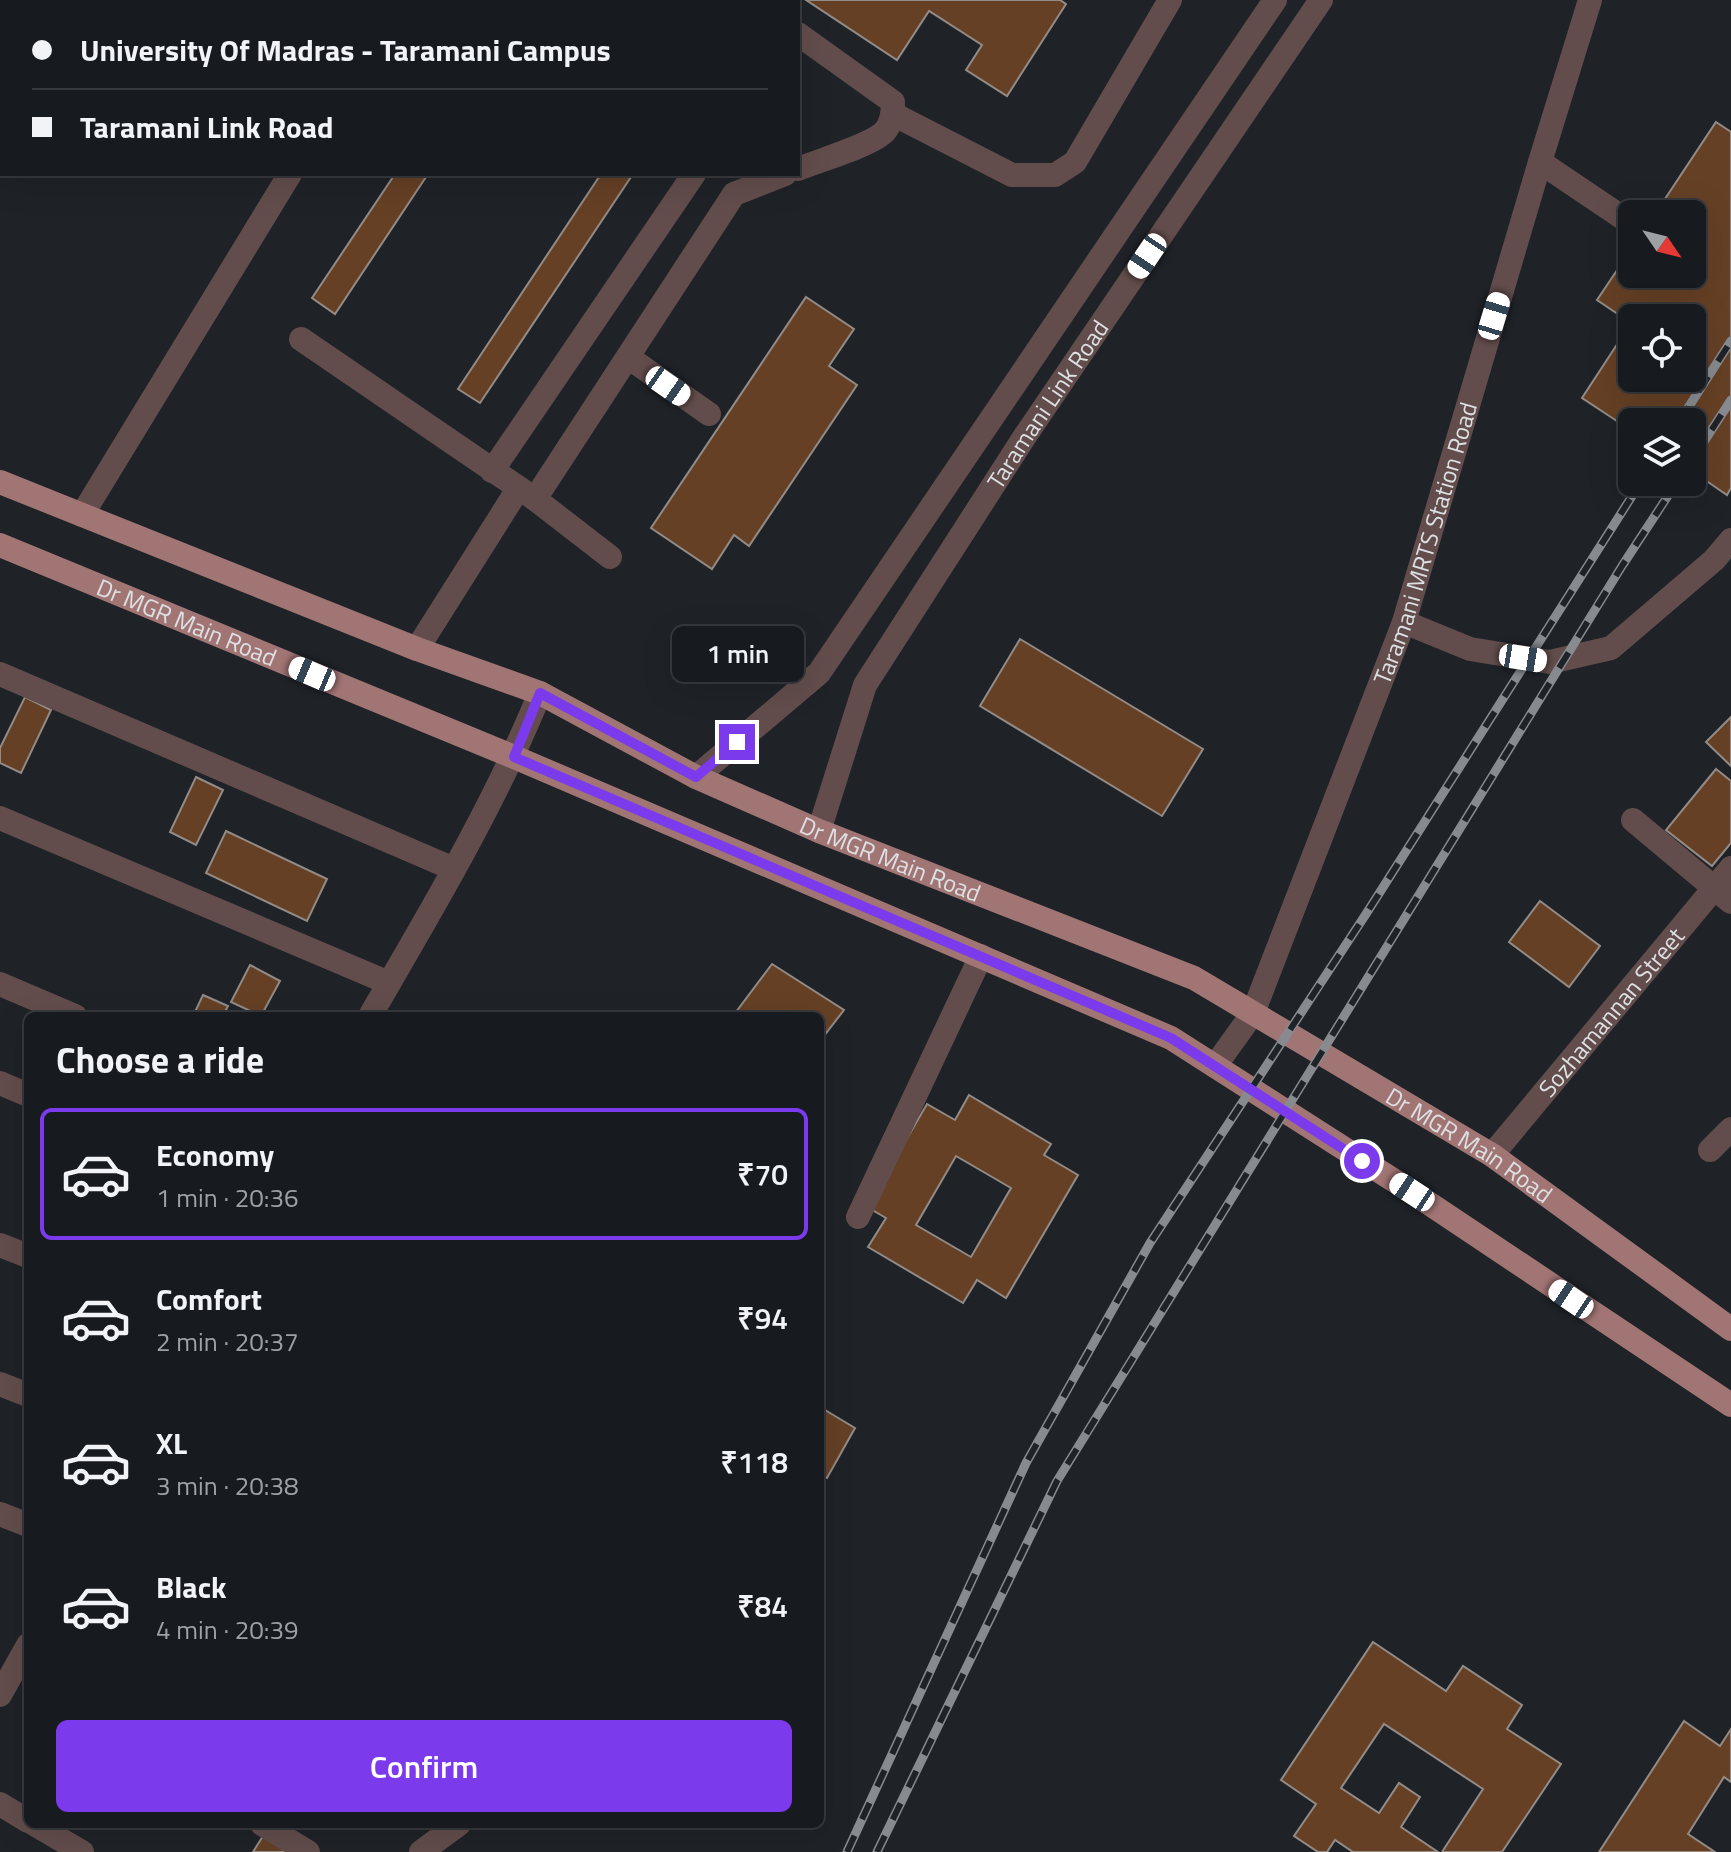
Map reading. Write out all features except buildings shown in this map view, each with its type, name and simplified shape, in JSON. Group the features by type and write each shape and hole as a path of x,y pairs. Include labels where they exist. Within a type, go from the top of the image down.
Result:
{"main road":[{"name":"Dr MGR Main Road","path":"0,482 417,649 540,693 696,777 819,831 1194,978 1492,1155 1731,1329"},
{"name":"Dr MGR Main Road","path":"0,545 514,757 1171,1038 1412,1192 1731,1405"}],"street":[{"path":"893,114 1012,175 1055,175 1075,162 1170,0"},
{"name":"Taramani Link Road","path":"696,777 819,673 1275,0"},
{"name":"Taramani Link Road","path":"819,831 865,685 1025,436 1321,0"},
{"name":"Taramani MRTS Station Road","path":"1215,1066 1253,1013 1404,622 1590,0"},
{"path":"800,35 893,102 893,114 884,132 867,142 800,168"},
{"path":"1540,162 1618,215"},
{"path":"82,515 289,176"},
{"path":"492,471 693,176"},
{"path":"417,649 628,357 734,194 780,176"},
{"path":"301,339 527,494 610,557"},
{"path":"628,357 709,414"},
{"path":"1404,622 1470,649 1550,662 1611,648 1722,568 1731,540"},
{"path":"0,674 454,869"},
{"path":"372,1012 514,757 540,693"},
{"path":"0,818 389,983"},
{"path":"1633,820 1722,894"},
{"name":"Sozhamannan Street","path":"1492,1155 1722,894 1731,868"},
{"path":"858,1217 981,956"},
{"path":"0,984 66,1012"},
{"path":"0,1083 24,1093"},
{"path":"1710,1150 1731,1129"},
{"path":"0,1245 24,1254"},
{"path":"0,1384 24,1393"},
{"path":"0,1514 24,1523"},
{"path":"0,1695 20,1677"},
{"path":"0,1804 24,1819"},
{"path":"41,1828 82,1852"},
{"path":"269,1828 308,1852"},
{"path":"421,1852 454,1828"}],"railway":[{"path":"1688,408 1731,341"},
{"path":"1706,438 1731,400"},
{"path":"847,1852 1026,1463 1150,1243 1366,914 1632,496"},
{"path":"877,1852 1057,1481 1668,496"}],"route":[{"path":"737,742 696,777 540,693 514,757 1171,1038 1362,1161"}]}
